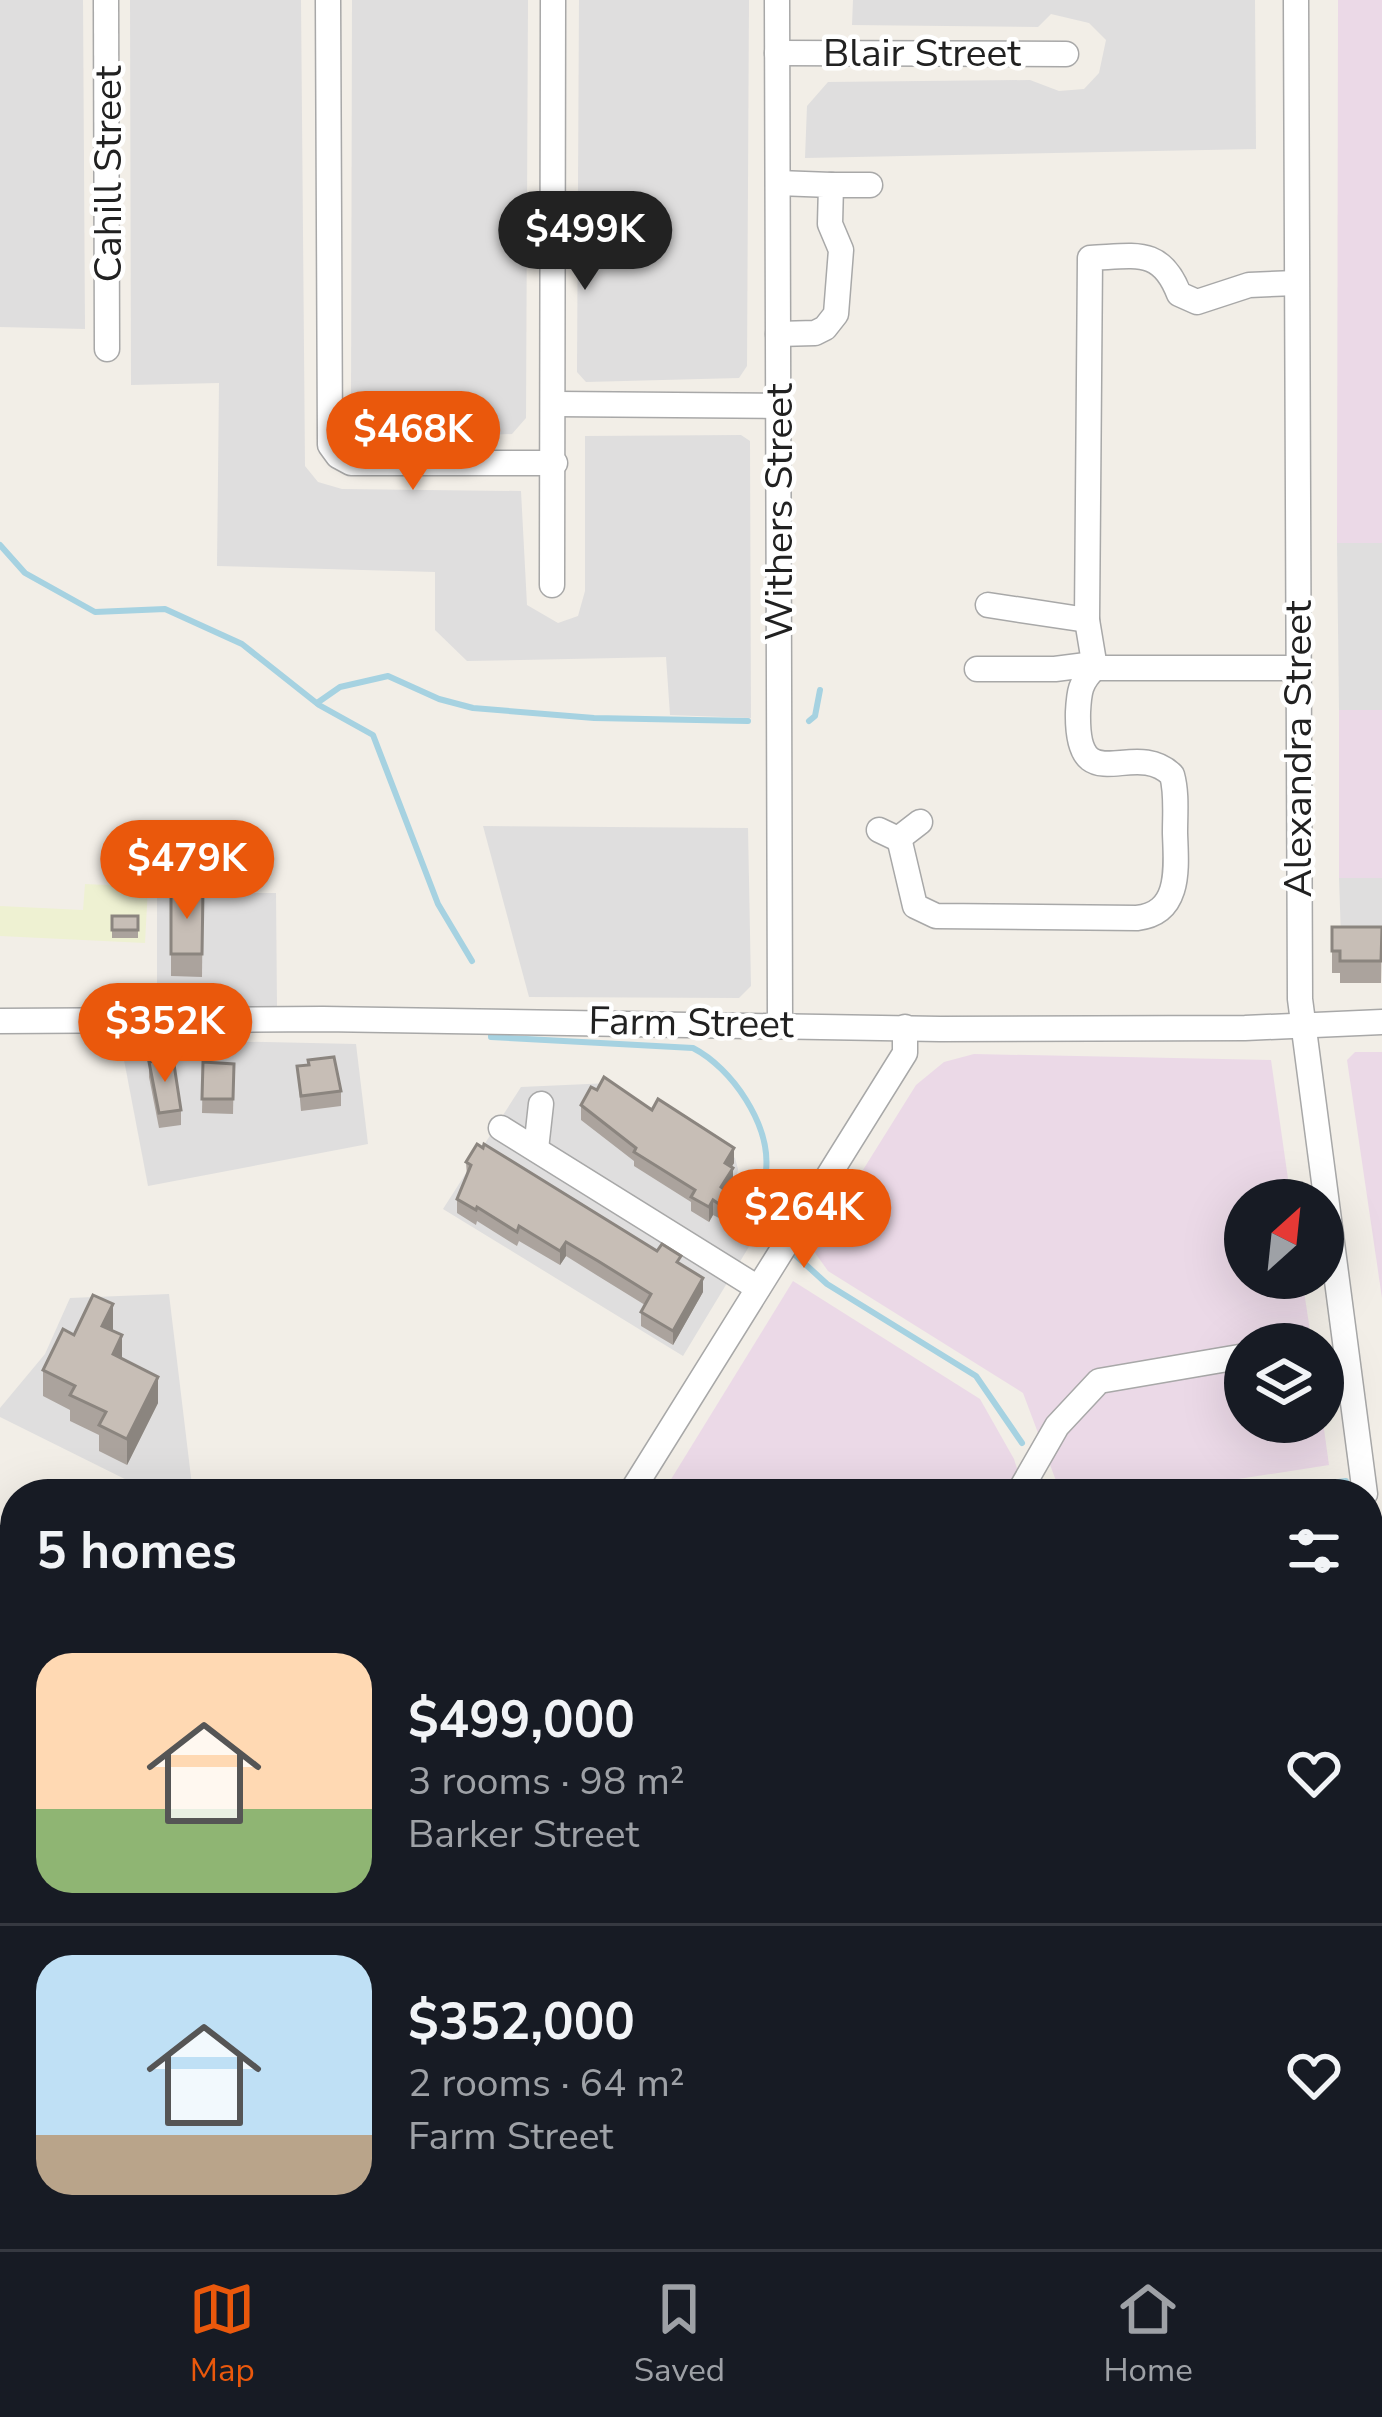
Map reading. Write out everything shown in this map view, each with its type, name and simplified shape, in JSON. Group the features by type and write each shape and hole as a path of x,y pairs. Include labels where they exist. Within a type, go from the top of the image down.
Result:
{"street":[{"name":"Cahill Street","path":"106,0 107,349"},
{"path":"328,0 328,433 338,456 351,463 555,463"},
{"path":"552,585 556,404 553,0"},
{"name":"Withers Street","path":"777,0 780,1023"},
{"name":"Alexandra Street","path":"1296,0 1301,1024 1329,1323"},
{"name":"Blair Street","path":"777,53 1066,54"},
{"path":"778,182 870,185"},
{"path":"778,334 815,333 832,321 838,308 841,250 830,224 831,185"},
{"path":"920,822 889,834 916,906 936,916 1137,918 1160,910 1170,898 1176,880 1172,775 1160,765 1098,763 1084,755 1078,742 1079,694 1094,666 1087,620 1090,258 1151,259 1171,271 1180,294 1197,302 1249,285 1296,284"},
{"path":"556,404 778,406"},
{"path":"988,605 1087,620"},
{"path":"977,669 1298,668"},
{"name":"Farm Street","path":"0,1021 1245,1028 1382,1022"},
{"path":"639,1479 905,1053 905,1027"},
{"path":"536,1149 541,1104"},
{"path":"501,1128 758,1288"},
{"path":"1027,1479 1057,1426 1099,1381 1224,1360"},
{"name":"Alexandra Street","path":"1344,1400 1362,1479"}],"shaded area":[{"path":"0,0 83,0 85,329 0,327"},
{"path":"130,0 301,0 305,466 318,482 342,489 521,491 527,605 558,623 578,616 585,591 585,436 741,435 750,441 751,718 670,715 666,657 467,661 435,630 435,572 217,566 219,383 131,385"},
{"path":"352,0 528,0 526,418 512,434 370,439 351,414"},
{"path":"579,0 749,0 747,366 739,378 586,382 577,372"},
{"path":"853,0 1255,0 1256,149 805,158 807,106 828,82 1030,80 1059,91 1084,89 1099,73 1106,40 1089,23 1051,14 1038,27 852,25"},
{"path":"1338,0 1382,0 1382,543 1337,543"},
{"path":"1337,543 1382,543 1382,710 1339,710"},
{"path":"1339,710 1382,710 1382,878 1339,878"},
{"path":"483,826 748,828 751,986 739,998 529,997"},
{"path":"1339,878 1382,878 1382,938 1341,938"},
{"path":"157,893 276,893 277,1007 157,1007"},
{"path":"120,1039 356,1044 368,1144 148,1186"},
{"path":"1355,1052 1382,1052 1382,1298 1347,1060"},
{"path":"974,1054 1271,1060 1288,1179 1224,1179 1224,1299 1305,1299 1309,1323 1224,1323 1224,1443 1326,1443 1329,1465 1239,1479 1055,1479 1023,1393 828,1271 813,1250 916,1085 944,1062"},
{"path":"610,1083 735,1158 738,1169 729,1225 750,1245 683,1356 443,1209 521,1087"},
{"path":"793,1281 980,1399 1020,1479 671,1479"},
{"path":"169,1294 191,1479 125,1479 0,1417 0,1408 45,1354 70,1298"}],"green space":[{"path":"85,884 148,887 145,943 0,936 0,906 83,910"}],"building":[{"path":"171,890 203,890 202,954 171,954"},
{"path":"112,916 138,916 138,930 112,930"},
{"path":"1332,927 1382,927 1381,961 1340,961 1340,951 1332,951"},
{"path":"334,1057 341,1091 301,1096 297,1066"},
{"path":"173,1058 181,1110 159,1113 149,1062"},
{"path":"203,1062 234,1064 233,1099 202,1099"},
{"path":"604,1077 652,1110 658,1099 734,1148 725,1163 733,1168 721,1187 726,1191 719,1204 713,1200 709,1207 691,1197 695,1190 634,1152 636,1148 581,1105 591,1087 597,1090"},
{"path":"477,1144 657,1251 662,1244 681,1256 677,1262 703,1278 673,1331 641,1312 651,1294 598,1261 566,1242 560,1251 519,1226 517,1232 457,1199 471,1165 466,1162"},
{"path":"93,1295 113,1304 102,1326 122,1335 113,1354 158,1377 127,1439 99,1425 106,1412 70,1395 75,1386 43,1370 63,1329 74,1335"}],"waterway":[{"path":"0,545 25,573 95,612 165,609 242,644 319,705 373,735 438,904 472,961"},
{"path":"317,703 340,687 388,676 473,708 594,718 748,721"},
{"path":"809,721 815,716 820,690"},
{"path":"491,1033 491,1037 693,1048 708,1057 735,1084 762,1135 765,1178 752,1226 765,1234"},
{"path":"793,1253 827,1284 976,1376 1022,1443"}]}
